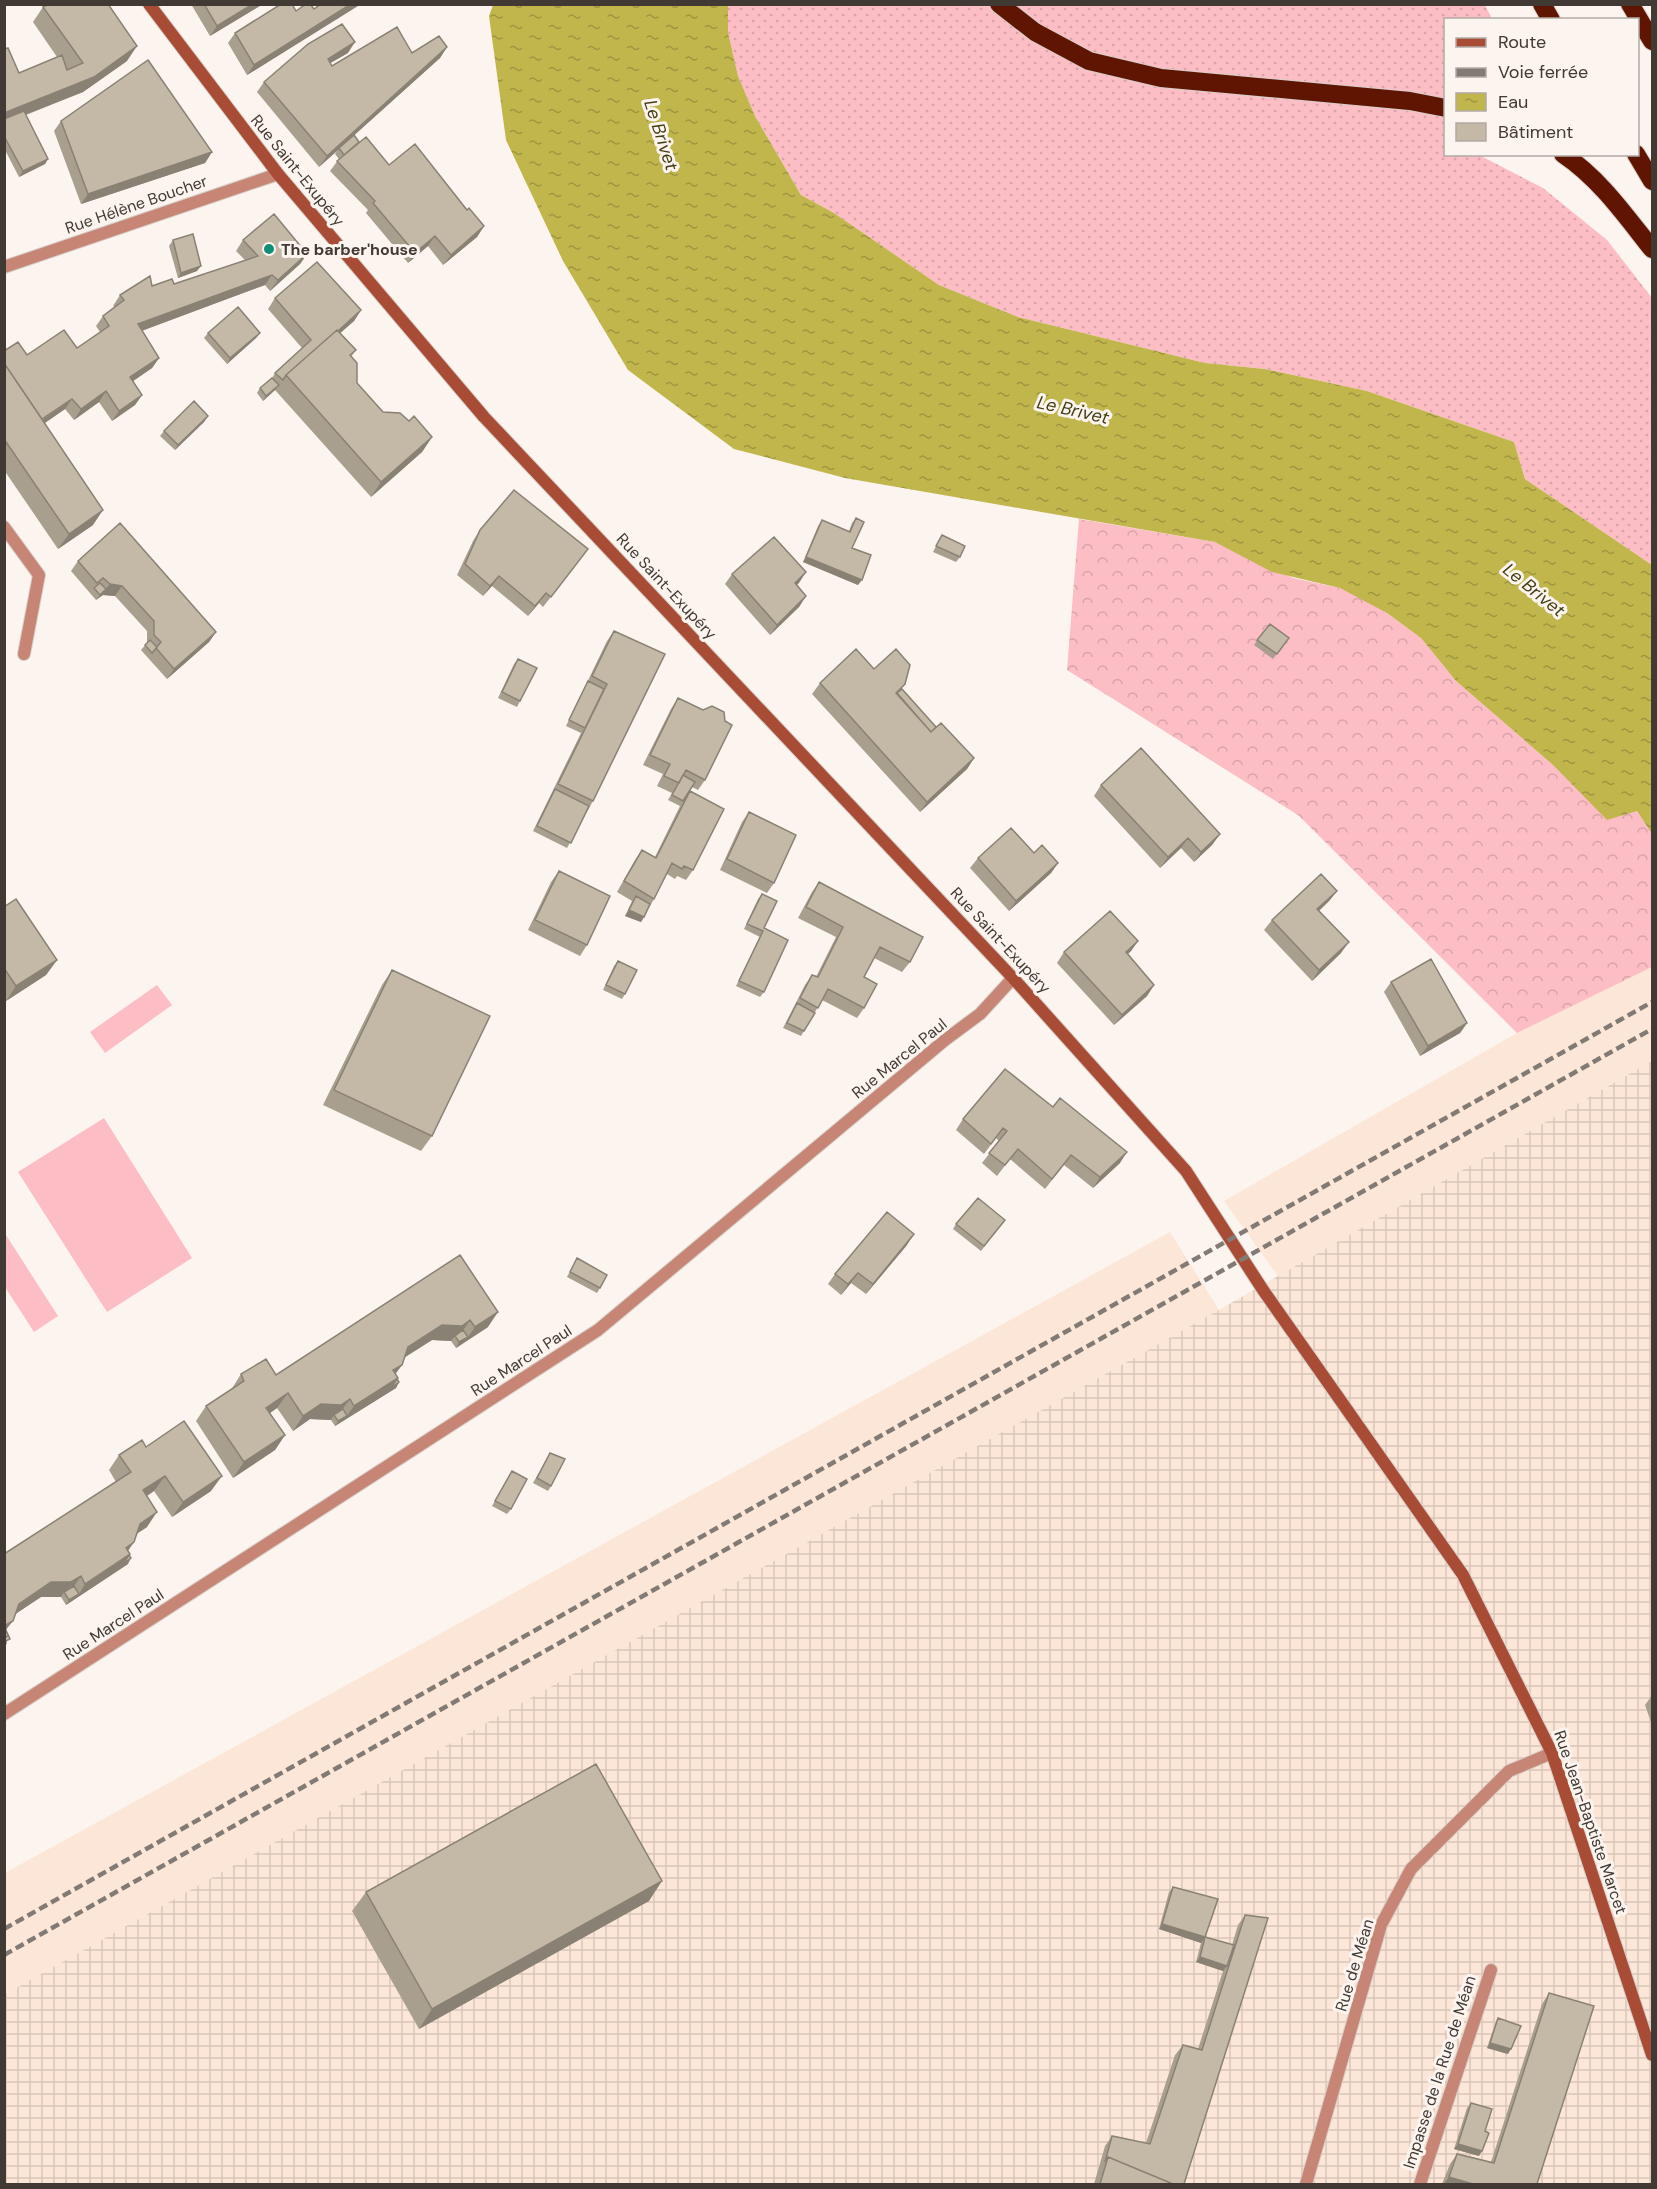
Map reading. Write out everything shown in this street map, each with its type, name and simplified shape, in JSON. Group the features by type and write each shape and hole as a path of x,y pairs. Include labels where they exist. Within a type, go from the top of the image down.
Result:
{"highway":[{"path":"999,4 1035,32 1089,61 1161,78 1410,101 1444,108"},
{"path":"1542,4 1550,18"},
{"path":"1630,4 1639,18"},
{"path":"1639,18 1653,41"},
{"path":"1566,156 1579,165 1611,197 1653,249"},
{"path":"1637,156 1653,181"}],"street":[{"name":"Rue Saint-Exupéry","path":"149,4 278,174 484,417 1013,978 1186,1171 1263,1290 1463,1575"},
{"name":"Rue Hélène Boucher","path":"4,267 278,174"},
{"path":"4,527 39,575 24,654"},
{"name":"Rue Marcel Paul","path":"4,1714 598,1330 945,1040 980,1014 1013,978"},
{"name":"Rue Jean-Baptiste Marcet","path":"1463,1575 1552,1753 1653,2055"},
{"name":"Rue de Méan","path":"1306,2184 1381,1925 1411,1869 1509,1771 1552,1753"},
{"name":"Impasse de la Rue de Méan","path":"1420,2184 1491,1970"}],"shaded area":[{"path":"1652,967 1652,1061 1278,1276 1224,1201 1517,1033"},
{"path":"1652,1061 1652,2184 5,2184 4,1995 1219,1310"},
{"path":"1170,1232 1219,1310 5,1995 5,1873"}],"green space":[{"path":"728,5 1485,5 1492,18 1444,18 1444,156 1481,156 1543,188 1607,240 1652,298 1652,565 1525,479 1514,442 1367,391 1265,369 1205,363 1018,317 939,285 834,213 801,195 755,116 738,76 728,32"},
{"path":"1079,519 1215,542 1293,578 1340,588 1360,597 1421,638 1456,681 1553,765 1607,819 1637,811 1652,834 1652,967 1517,1033 1298,815 1067,670"},
{"path":"157,985 172,1005 105,1053 90,1032"},
{"path":"104,1118 192,1258 107,1312 18,1172"},
{"path":"4,1232 58,1316 34,1332 5,1287"}],"water":[{"name":"Le Brivet","path":"493,5 728,5 728,32 738,76 755,116 801,195 834,213 939,285 1018,317 1205,363 1265,369 1367,391 1514,442 1525,479 1652,565 1652,834 1637,811 1607,820 1553,765 1456,681 1421,638 1387,613 1340,588 1272,572 1215,542 845,478 734,449 628,370 563,261 506,140 489,16"}],"building":[{"path":"49,4 108,4 137,46 94,77 4,113 4,49 8,48 19,73 62,55 67,70 83,63 43,7"},
{"path":"204,4 253,4 217,26"},
{"path":"281,4 292,4 296,11 306,4 310,4 314,9 321,4 351,4 254,65 235,33"},
{"path":"342,24 355,42 328,59 332,66 397,27 412,53 439,36 447,47 327,156 264,82 308,44"},
{"path":"148,60 212,152 88,194 61,121"},
{"path":"24,111 48,159 23,171 4,136 4,119"},
{"path":"354,135 359,142 344,155 339,148"},
{"path":"366,137 389,165 415,144 467,210 469,208 484,226 451,255 435,236 415,253 373,203 375,201 337,161"},
{"path":"274,214 307,254 278,280 272,275 138,324 159,358 130,377 142,395 119,411 106,391 81,409 72,399 42,419 4,363 4,351 18,342 27,355 64,330 77,348 109,326 103,316 124,300 120,295 150,276 152,286 172,279 174,284 258,256 243,240"},
{"path":"193,234 201,266 181,273 173,240"},
{"path":"317,262 361,310 283,380 275,373 311,340 275,298"},
{"path":"238,307 260,333 230,358 208,333"},
{"path":"337,330 356,350 350,355 357,363 357,383 383,412 400,413 409,421 414,416 432,437 381,482 286,375"},
{"path":"4,363 103,510 69,534 4,439"},
{"path":"272,378 279,385 266,396 260,388"},
{"path":"194,401 208,416 178,445 164,431"},
{"path":"514,490 588,549 551,597 546,593 535,606 499,576 490,586 465,564 480,530"},
{"path":"856,518 864,522 852,548 871,555 862,580 806,557 822,520 850,532"},
{"path":"120,523 216,632 174,669 156,648 161,642 154,635 154,621 122,586 110,584 103,578 97,583 78,561"},
{"path":"942,535 965,546 960,557 936,546"},
{"path":"774,537 806,572 795,583 806,596 777,625 732,574"},
{"path":"100,583 106,589 100,595 94,588"},
{"path":"1270,624 1289,638 1277,654 1257,640"},
{"path":"614,631 665,654 593,801 558,784 607,684 592,676"},
{"path":"150,640 157,647 152,653 145,645"},
{"path":"856,649 874,669 896,649 910,665 905,684 896,693 931,732 941,723 974,758 927,802 820,683"},
{"path":"518,659 537,668 520,701 502,692"},
{"path":"588,681 604,689 585,728 569,720"},
{"path":"902,689 936,727 931,732 897,693"},
{"path":"678,698 703,710 712,706 724,712 725,721 732,725 705,780 686,770 679,783 664,776 670,764 650,755"},
{"path":"1141,748 1220,834 1201,852 1188,838 1168,857 1101,785"},
{"path":"683,775 695,782 683,801 672,795"},
{"path":"555,789 589,806 571,843 537,826"},
{"path":"690,791 724,809 693,870 684,866 682,869 672,863 654,899 624,881 642,850 656,858"},
{"path":"749,812 796,835 774,883 727,859"},
{"path":"1011,828 1034,853 1042,845 1058,863 1016,901 978,858"},
{"path":"559,871 610,896 587,945 535,920"},
{"path":"1321,874 1337,891 1317,909 1349,942 1319,970 1272,920"},
{"path":"819,882 923,937 910,962 880,947 864,977 877,984 864,1008 828,989 818,1008 800,998 812,975 818,977 843,927 806,907"},
{"path":"762,894 777,901 764,928 788,940 764,992 739,981 763,931 747,924"},
{"path":"636,896 650,904 644,917 629,910"},
{"path":"16,899 57,960 16,986 4,971 4,907"},
{"path":"1110,911 1138,941 1126,952 1154,985 1122,1015 1064,952"},
{"path":"1431,959 1467,1023 1428,1046 1391,982"},
{"path":"618,961 637,970 625,994 606,985"},
{"path":"392,970 490,1016 432,1136 334,1090"},
{"path":"797,1003 815,1013 804,1031 787,1023"},
{"path":"1005,1069 1053,1107 1060,1098 1127,1152 1100,1177 1071,1155 1052,1179 1018,1149 1005,1165 989,1153 1007,1131 1003,1128 991,1144 963,1119"},
{"path":"978,1198 1005,1220 984,1246 956,1224"},
{"path":"887,1212 914,1234 873,1284 858,1273 848,1284 835,1274"},
{"path":"460,1255 498,1312 475,1327 470,1320 462,1326 442,1325 408,1347 402,1365 393,1370 398,1378 354,1406 350,1399 341,1405 321,1404 303,1416 288,1393 266,1408 285,1435 244,1462 206,1406 244,1381 241,1374 266,1359 276,1375"},
{"path":"577,1258 607,1275 600,1288 570,1272"},
{"path":"463,1330 468,1337 459,1342 455,1336"},
{"path":"343,1409 347,1416 338,1421 334,1415"},
{"path":"184,1421 222,1476 183,1502 165,1476 143,1490 157,1512 140,1524 134,1542 126,1548 130,1554 85,1584 81,1576 71,1582 51,1582 19,1604 13,1621 4,1626 4,1554 131,1472 119,1455 142,1440 146,1447"},
{"path":"550,1453 565,1459 551,1486 537,1478"},
{"path":"512,1471 527,1479 511,1509 495,1501"},
{"path":"74,1586 79,1594 69,1600 64,1592"},
{"path":"6,1630 10,1639 4,1642 8,1635"},
{"path":"596,1764 662,1881 432,2009 366,1892"},
{"path":"1173,1887 1218,1899 1205,1937 1162,1924"},
{"path":"1245,1915 1268,1918 1184,2184 1173,2184 1108,2157 1105,2162 1112,2136 1150,2144 1183,2045 1202,2050"},
{"path":"1205,1937 1234,1945 1227,1966 1200,1957"},
{"path":"1549,1993 1594,2006 1537,2184 1473,2184 1449,2177 1457,2154 1494,2163"},
{"path":"1498,2018 1521,2026 1511,2049 1490,2043"},
{"path":"1471,2103 1492,2109 1485,2131 1489,2133 1482,2151 1458,2144"},
{"path":"1108,2157 1173,2184 1100,2184"}],"railway":[{"path":"4,1929 1652,1002"},
{"path":"4,1955 1652,1029"}],"place":[{"name":"The barber'house","path":"269,249"}]}
